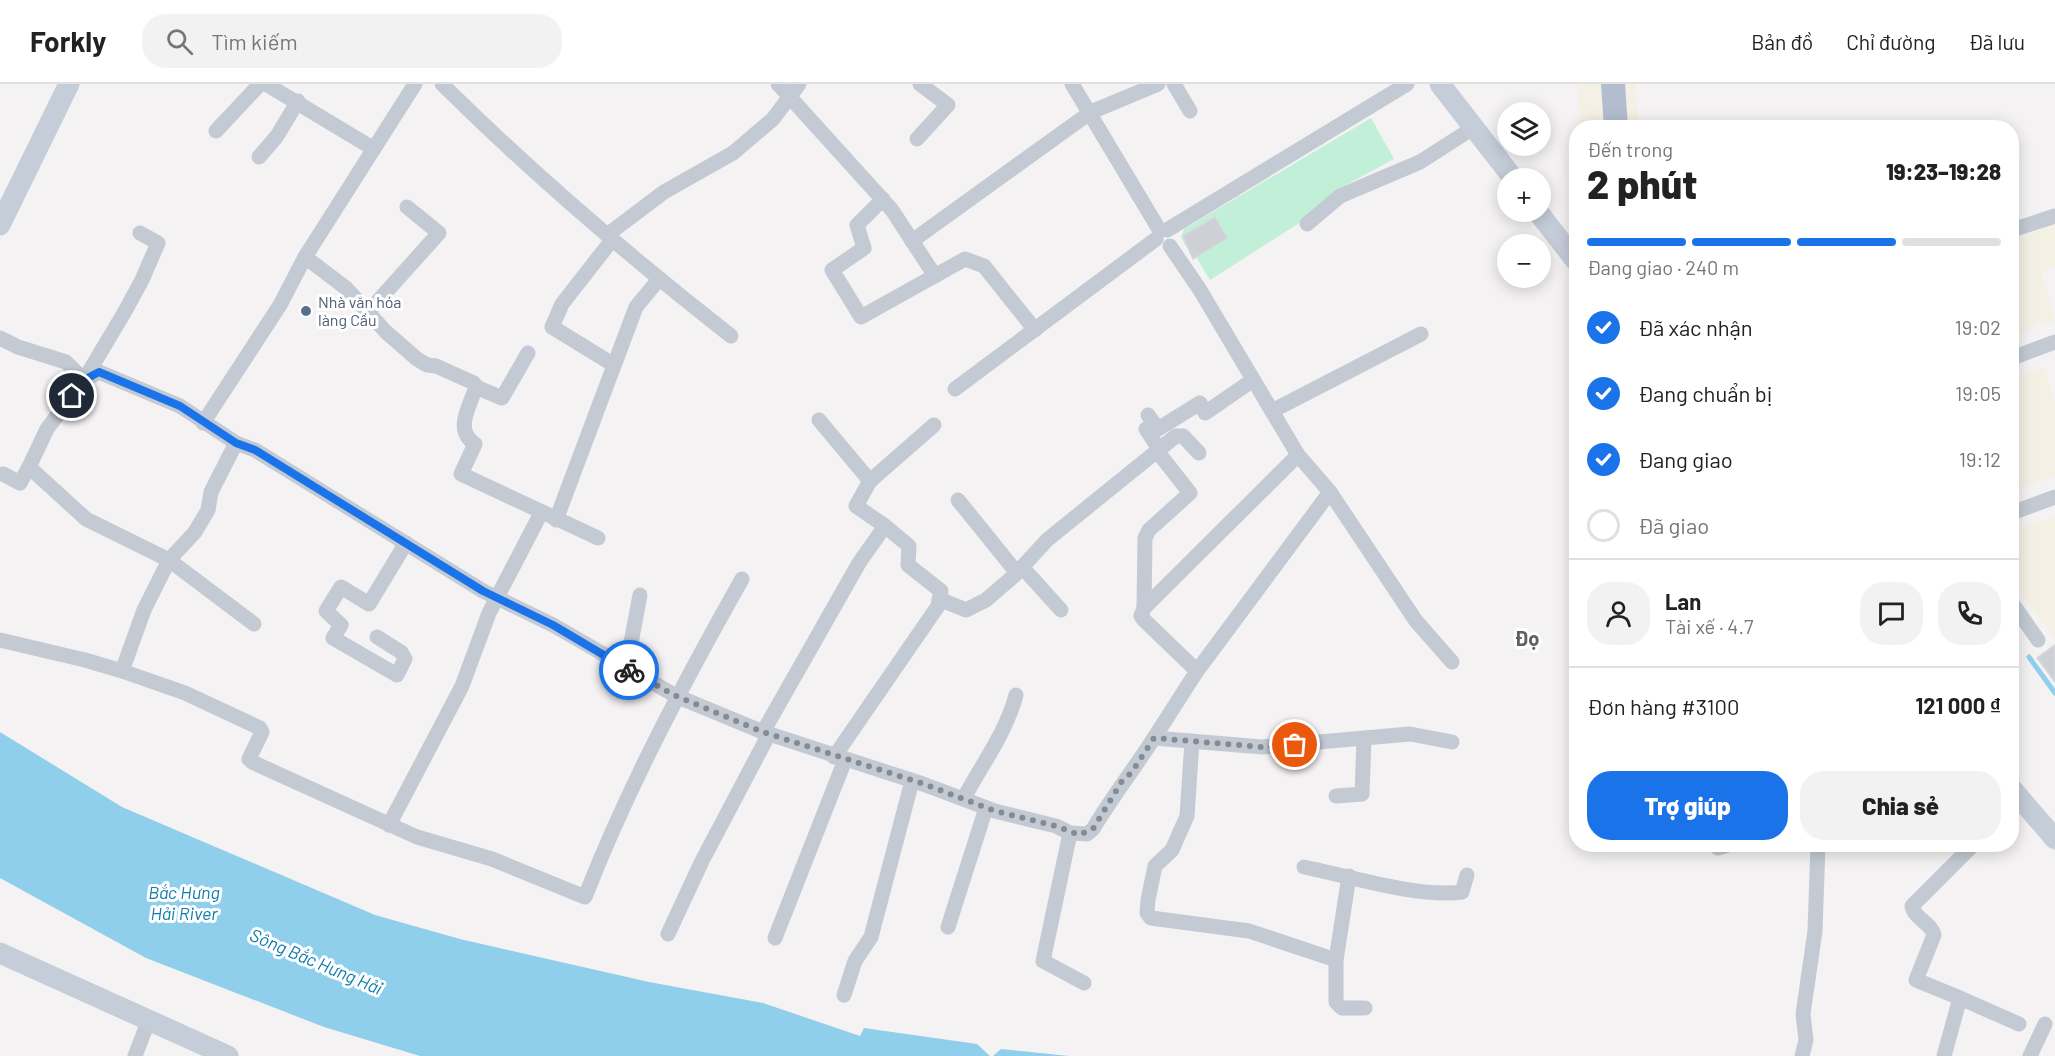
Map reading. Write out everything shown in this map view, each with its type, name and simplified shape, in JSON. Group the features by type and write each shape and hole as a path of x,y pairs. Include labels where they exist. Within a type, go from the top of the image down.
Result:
{"main road":[{"path":"0,225 69,84"},
{"path":"1440,84 1504,168"},
{"path":"1613,84 1615,120"},
{"path":"1547,222 1569,248"},
{"path":"2019,804 2055,839"},
{"path":"0,953 148,1022 228,1056"}],"street":[{"path":"216,131 260,84"},
{"path":"266,84 298,101 374,149"},
{"path":"203,423 280,305 304,257 415,84"},
{"path":"442,84 490,131 609,238 731,336"},
{"path":"778,84 883,199 935,276"},
{"path":"614,365 552,327 562,304 609,238 664,192 733,153 773,119 788,96 800,84"},
{"path":"917,139 948,105 920,84"},
{"path":"1072,84 1091,112 1161,234 1159,246 1170,246 1200,290 1298,455 1330,492 1416,621 1452,662"},
{"path":"912,241 1091,112 1158,84"},
{"path":"1174,84 1190,111"},
{"path":"955,388 1161,234 1407,84"},
{"path":"259,157 277,136 298,101"},
{"path":"1307,224 1340,196 1420,162 1473,128"},
{"path":"883,199 857,225 864,248 832,270 861,317 965,259 984,266 1035,330"},
{"path":"369,311 439,233 407,207"},
{"path":"2019,228 2055,216"},
{"path":"3,474 20,483 47,429 84,380 142,280 158,243 140,233"},
{"path":"304,257 346,288 386,332 417,359 474,383 476,387 502,398 528,353"},
{"path":"556,520 636,307 658,279"},
{"path":"1272,411 1421,334"},
{"path":"0,338 18,347 66,362 84,380"},
{"path":"2019,355 2055,342"},
{"path":"84,380 99,372 180,406 236,443 255,450 498,597 553,625 676,696 766,733 839,759 964,798 986,808 1056,826 1079,835 1093,829 1122,781 1132,772 1197,671 1330,492"},
{"path":"1197,671 1141,616 1144,608 1145,538 1149,530 1190,493 1157,451 1147,422 1158,429 1200,403 1205,413 1252,380"},
{"path":"476,387 462,429 465,437 475,444 461,474 598,538"},
{"path":"819,420 870,481"},
{"path":"775,938 839,759 938,606 941,591 908,565 909,546 856,506 870,481 934,425"},
{"path":"939,599 966,610 986,600 1047,540 1176,436 1182,436 1199,453"},
{"path":"122,671 144,610 169,560 195,532 208,510 212,492 236,443"},
{"path":"1144,608 1298,455"},
{"path":"29,467 86,519 169,560 254,624"},
{"path":"1316,478 1317,508"},
{"path":"2019,510 2055,497"},
{"path":"958,500 1019,570 1061,610"},
{"path":"389,825 462,686 498,597 541,513"},
{"path":"668,934 766,733 859,562 885,526"},
{"path":"377,637 401,652 405,659 397,675 333,638 341,625 326,610 341,587 369,604 406,543"},
{"path":"0,640 122,671 185,693 260,728 262,732 249,759 252,762 417,837 492,859 585,897 601,856 676,696 742,579"},
{"path":"621,665 631,643 640,595"},
{"path":"2019,613 2038,640"},
{"path":"964,798 1001,734 1016,695"},
{"path":"1154,738 1262,747 1364,740 1410,734 1452,742"},
{"path":"1336,796 1362,794 1364,740"},
{"path":"1192,741 1187,816 1172,850 1155,866 1147,913 1151,918 1249,931 1336,960"},
{"path":"844,995 855,961 871,937 912,781"},
{"path":"948,927 986,808"},
{"path":"1070,833 1043,961 1084,982"},
{"path":"1803,1056 1806,1040 1803,1014 1815,931 1818,852"},
{"path":"1966,852 1912,906 1914,915 1933,930 1934,935 1916,980 2019,1024"},
{"path":"1304,867 1426,892 1462,892 1467,875"},
{"path":"1349,876 1336,960 1335,1002 1342,1008 1365,1008"},
{"path":"1944,1056 1960,998"},
{"path":"135,1056 148,1022"},
{"path":"2030,1056 2045,1024"}],"green space":[{"path":"1371,118 1394,159 1333,192 1323,206 1307,218 1210,280 1196,257 1227,238 1214,217 1183,236 1189,245 1186,247 1181,237 1184,229"}],"sand":[{"path":"1577,84 1635,84 1638,120 1580,120"},
{"path":"2055,225 2055,266 2041,272 2055,320 2019,333 2019,238"},
{"path":"2043,367 2055,402 2055,476 2019,489 2019,376"},
{"path":"2055,517 2055,639 2019,590 2019,530"}],"water":[{"name":"Bắc Hưng Hải River","path":"0,732 122,807 375,915 460,939 649,982 763,1003 860,1036 864,1028 977,1044 990,1056 420,1056 324,1027 146,958 0,878"},
{"path":"1001,1049 1069,1056 993,1056"}],"building":[{"path":"1215,217 1227,238 1193,259 1183,236"},
{"path":"2055,645 2055,682 2037,658"}],"waterway":[{"path":"2029,657 2055,693"}],"way so far":[{"path":"629,670 676,696 763,732 834,757 924,784 995,811 1056,826 1079,835 1087,834 1093,829 1122,781 1132,772 1154,738 1262,747 1295,745"}],"place":[{"name":"Nhà văn hóa làng Cầu","path":"306,311"}],"district":[{"name":"Đọ","path":"1527,639"}],"route":[{"path":"72,396 84,380 99,372 180,406 203,423 236,443 255,450 483,591 553,625 629,670"}],"water label":[{"name":"Sông Bắc Hưng Hải","path":"316,962"}]}
